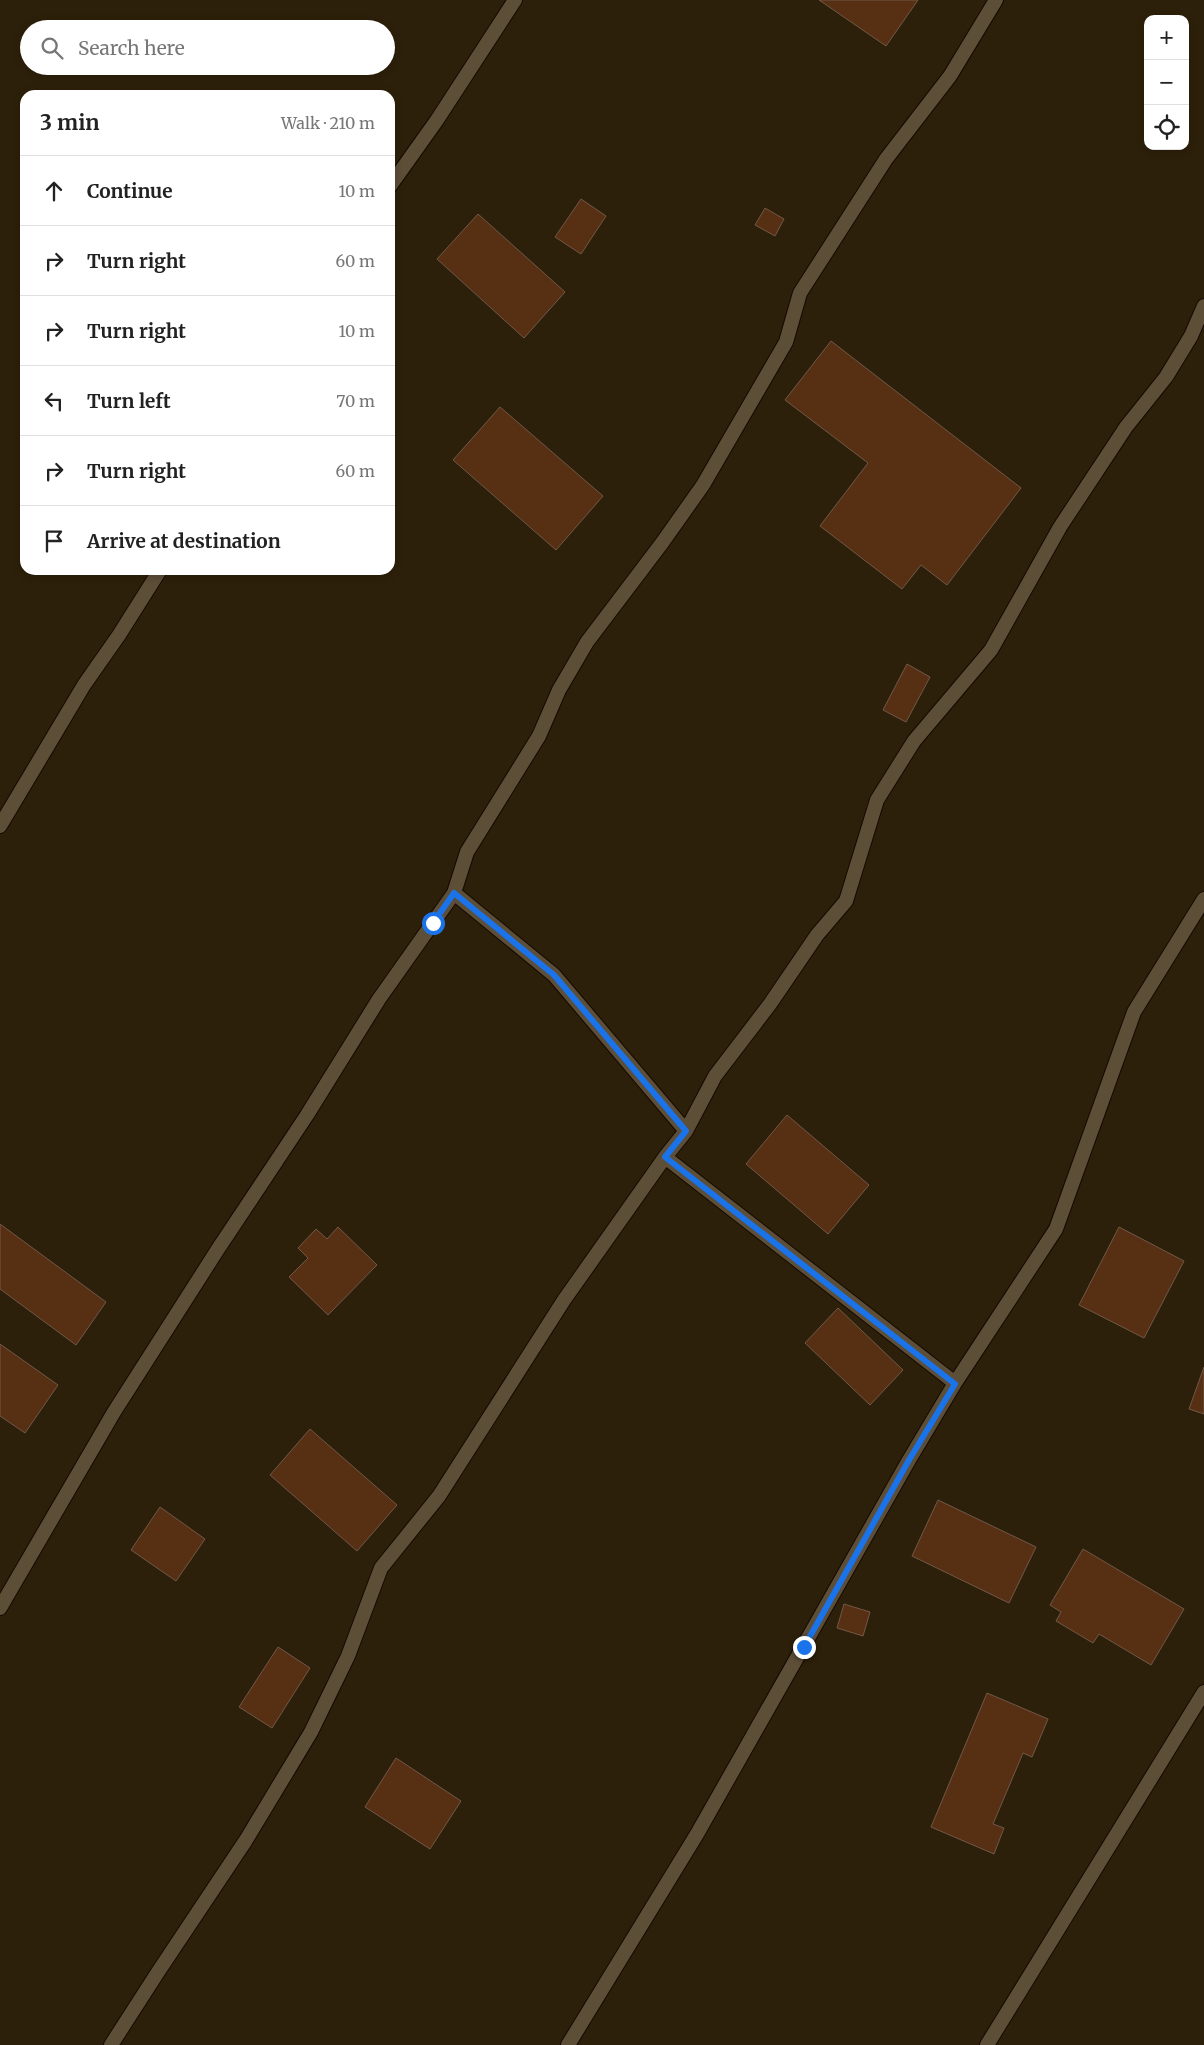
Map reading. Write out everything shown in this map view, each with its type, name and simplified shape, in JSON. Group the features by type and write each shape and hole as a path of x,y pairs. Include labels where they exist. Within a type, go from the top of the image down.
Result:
{"street":[{"path":"395,179 437,120 515,0"},
{"path":"0,1608 119,1404 307,1115 380,998 454,893 467,852 539,736 559,690 587,642 703,485 786,342 800,293 886,159 950,76 996,0"},
{"path":"112,2045 246,1840 312,1732 348,1656 381,1568 439,1496 564,1300 665,1157 686,1131 715,1076 770,1004 817,935 846,901 877,800 909,750 991,650 1060,527 1126,427 1166,377 1191,336 1204,306"},
{"path":"0,826 84,685 119,636 157,575"},
{"path":"454,893 554,975 686,1131"},
{"path":"568,2045 697,1834 904,1468 955,1384 1056,1228 1134,1012 1204,899"},
{"path":"665,1157 955,1384"},
{"path":"987,2045 1204,1692"}],"building":[{"path":"819,0 918,0 886,46"},
{"path":"581,199 606,216 581,254 555,237"},
{"path":"765,208 784,219 775,236 755,225"},
{"path":"478,214 565,292 524,338 437,259"},
{"path":"831,341 1021,488 947,585 921,565 902,589 820,526 868,463 785,400"},
{"path":"500,407 603,496 556,550 453,460"},
{"path":"907,664 930,677 906,722 883,710"},
{"path":"787,1115 869,1185 828,1234 746,1164"},
{"path":"0,1224 106,1302 76,1345 0,1289"},
{"path":"338,1227 377,1265 328,1315 289,1277 308,1258 298,1248 316,1229 327,1239"},
{"path":"1119,1227 1184,1261 1144,1338 1079,1305"},
{"path":"838,1308 903,1370 870,1405 805,1343"},
{"path":"0,1344 58,1385 25,1433 0,1416"},
{"path":"1204,1367 1204,1414 1189,1409"},
{"path":"310,1429 397,1505 357,1551 270,1475"},
{"path":"938,1500 1036,1547 1009,1603 912,1556"},
{"path":"160,1507 205,1539 176,1581 131,1550"},
{"path":"1083,1549 1184,1609 1151,1665 1099,1634 1093,1643 1056,1621 1061,1612 1050,1605"},
{"path":"844,1604 870,1612 863,1636 837,1628"},
{"path":"278,1647 310,1668 272,1728 239,1707"},
{"path":"987,1693 1048,1719 1032,1757 1023,1753 993,1824 1004,1828 994,1854 931,1827"},
{"path":"396,1758 461,1801 430,1849 365,1807"}],"route":[{"path":"433,923 454,893 554,975 686,1131 665,1157 955,1384 909,1460 804,1647"}]}
